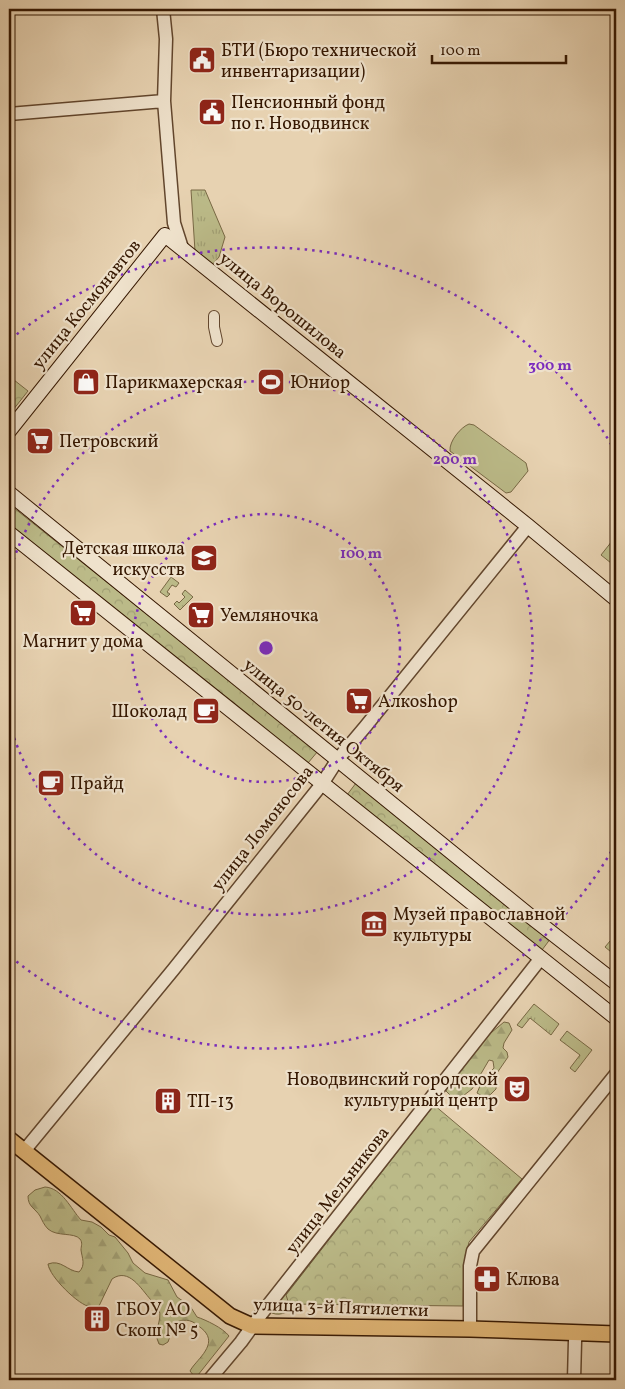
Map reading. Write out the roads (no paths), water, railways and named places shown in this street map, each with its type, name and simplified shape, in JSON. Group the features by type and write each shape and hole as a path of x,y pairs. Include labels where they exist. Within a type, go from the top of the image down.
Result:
{"main road":[{"name":"улица Ворошилова","path":"165,235 528,526 616,599"},
{"name":"улица Космонавтов","path":"9,431 165,235"},
{"name":"улица 50-летия Октября","path":"9,493 522,910 616,984"},
{"path":"9,533 616,1018"},
{"name":"улица 3-й Пятилетки","path":"9,1139 230,1316 252,1326 470,1329 616,1334"}],"street":[{"path":"163,9 166,40 164,101 174,223 182,248"},
{"path":"9,114 164,101"},
{"name":"улица Космонавтов","path":"165,235 174,223"},
{"path":"214,316 217,341"},
{"name":"улица Ломоносова","path":"24,1151 322,784 338,759 528,526"},
{"name":"улица Мельникова","path":"209,1380 241,1342 542,958"},
{"path":"470,1329 470,1266 473,1252 616,1074"},
{"path":"574,1380 577,1332"}],"place":[{"name":"БТИ (Бюро технической инвентаризации)","path":"202,60"},
{"name":"Пенсионный фонд по г. Новодвинск","path":"212,112"},
{"name":"Парикмахерская","path":"86,382"},
{"name":"Юниор","path":"271,382"},
{"name":"Петровский","path":"40,441"},
{"name":"Детская школа искусств","path":"204,558"},
{"name":"Магнит у дома","path":"83,613"},
{"name":"Уемляночка","path":"201,615"},
{"name":"Алкоshop","path":"359,701"},
{"name":"Шоколад","path":"206,711"},
{"name":"Прайд","path":"51,783"},
{"name":"Музей православной культуры","path":"374,924"},
{"name":"Новодвинский городской культурный центр","path":"517,1089"},
{"name":"ТП-13","path":"168,1101"},
{"name":"Клюва","path":"487,1279"},
{"name":"ГБОУ АО Скош № 5","path":"97,1319"}]}
